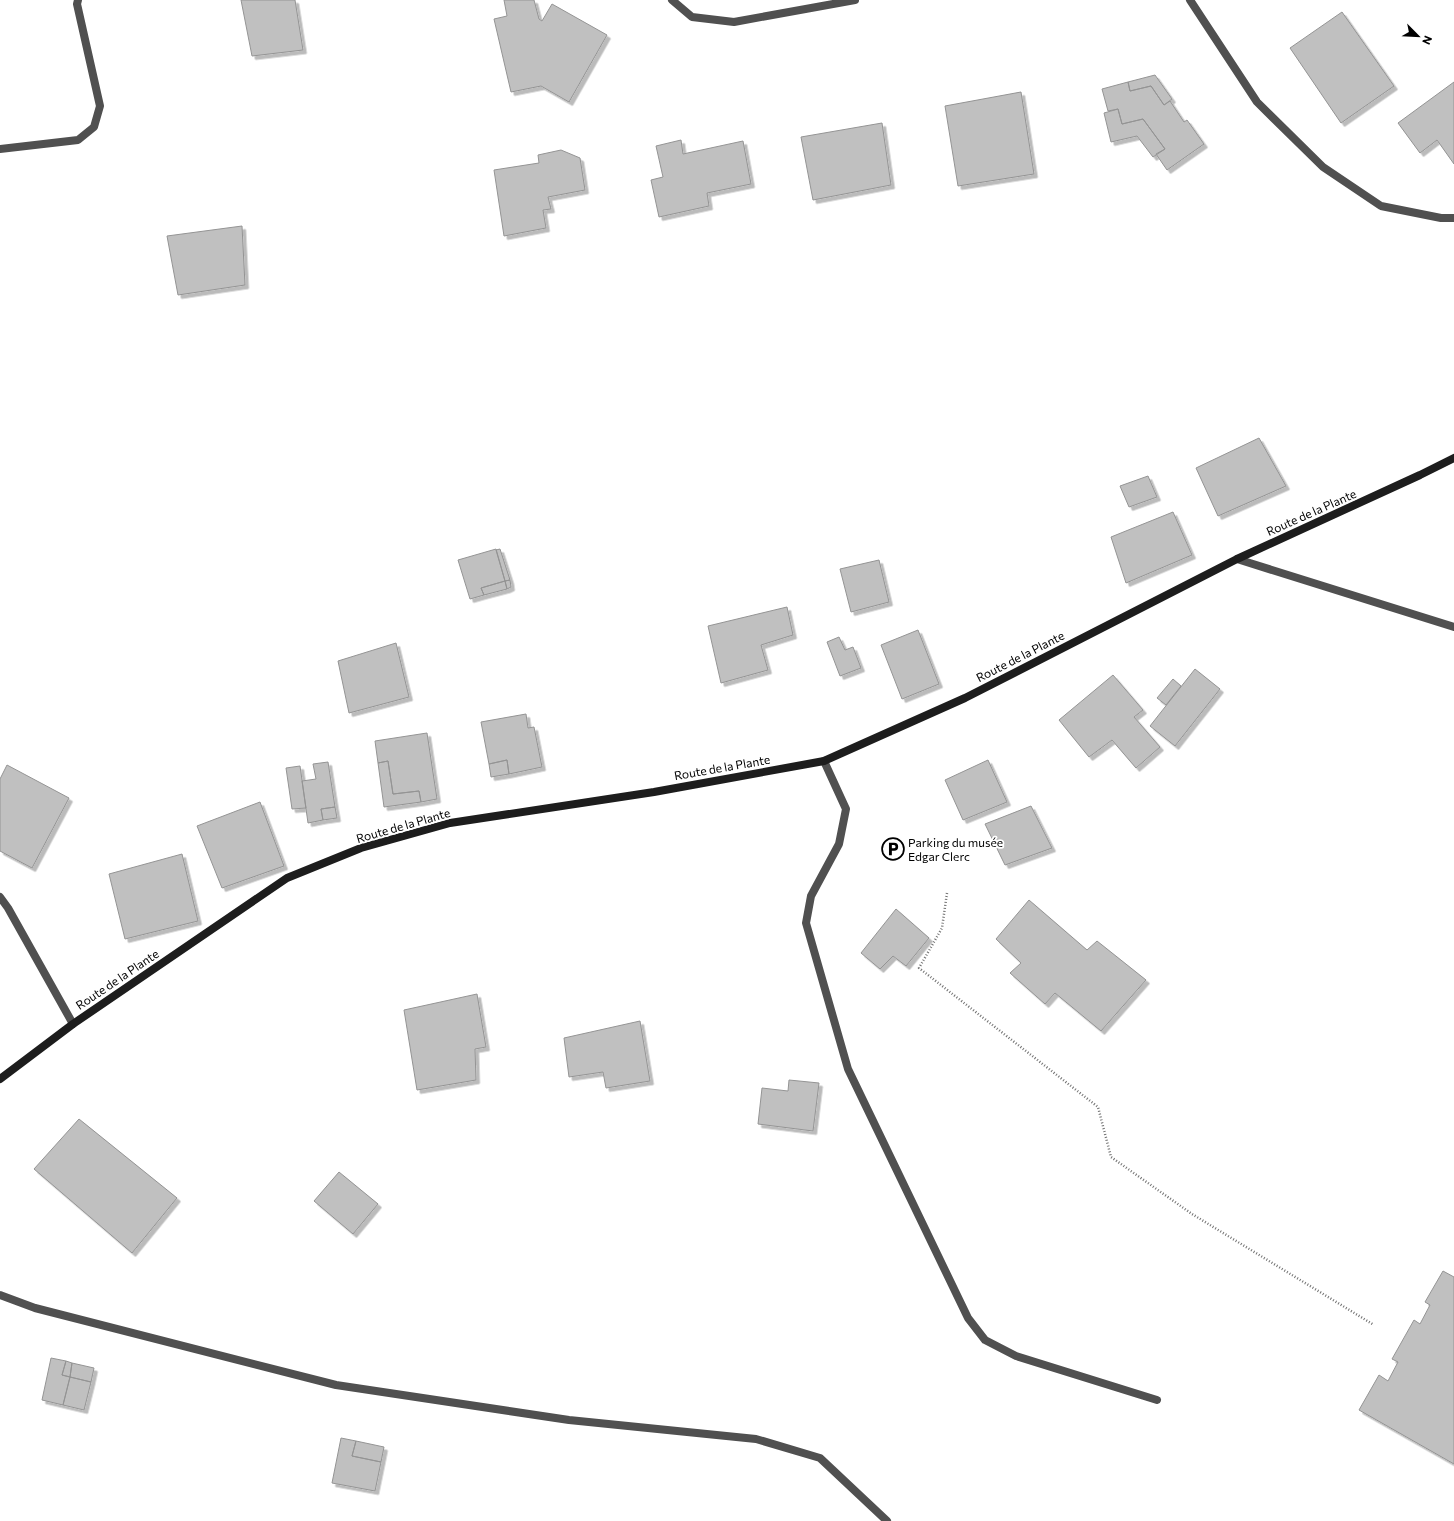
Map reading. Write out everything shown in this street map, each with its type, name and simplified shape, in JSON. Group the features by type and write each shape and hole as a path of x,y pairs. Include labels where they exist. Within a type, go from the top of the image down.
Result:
{"main road":[{"name":"Route de la Plante","path":"0,1079 73,1024 287,878 361,848 450,823 654,792 824,761 965,698 1237,559 1420,476 1454,458"}],"street":[{"path":"0,149 78,140 94,127 100,106 77,4 78,0"},
{"path":"672,0 692,17 734,22 855,0"},
{"path":"1190,0 1257,102 1323,167 1381,206 1441,218 1454,218"},
{"path":"1237,559 1454,627"},
{"path":"824,761 846,809 839,844 811,896 806,923 848,1069 968,1318 985,1340 1016,1356 1157,1400"},
{"path":"0,897 12,915 73,1024"},
{"path":"0,1295 35,1308 336,1385 569,1420 756,1439 820,1458 887,1521"}],"path":[{"path":"947,893 942,928 919,968 1098,1107 1111,1157 1192,1214 1374,1325"}],"building":[{"path":"241,0 295,0 303,50 252,56"},
{"path":"504,0 534,0 539,19 542,21 552,4 607,35 569,102 541,86 511,92 494,19 507,16"},
{"path":"1342,12 1394,86 1341,123 1290,48"},
{"path":"1155,75 1172,99 1164,105 1151,86 1130,91 1128,82"},
{"path":"1128,82 1130,91 1151,86 1164,105 1170,101 1184,122 1187,120 1204,144 1167,170 1156,154 1165,149 1143,119 1122,124 1118,109 1108,111 1102,89"},
{"path":"1454,82 1454,164 1437,140 1420,153 1398,123"},
{"path":"1021,92 1034,174 958,186 945,106"},
{"path":"1118,109 1122,124 1143,119 1165,149 1153,157 1137,136 1111,142 1104,113"},
{"path":"882,123 891,185 813,200 801,137"},
{"path":"681,140 683,154 743,141 751,184 707,193 709,206 659,217 651,180 663,177 656,146"},
{"path":"561,150 580,158 585,190 548,197 551,209 543,210 546,228 504,236 494,170 539,163 538,155"},
{"path":"242,226 245,285 178,295 167,236"},
{"path":"1259,438 1286,486 1218,516 1196,468"},
{"path":"1148,476 1157,497 1129,507 1120,486"},
{"path":"1173,512 1192,555 1126,583 1111,537"},
{"path":"496,549 505,581 481,588 484,595 470,599 458,560"},
{"path":"500,549 510,580 505,581 496,550"},
{"path":"879,560 889,602 851,612 840,569"},
{"path":"510,580 511,587 507,589 505,581"},
{"path":"505,581 507,589 484,595 481,588"},
{"path":"787,607 793,635 761,645 768,670 721,683 708,626"},
{"path":"918,630 939,684 902,699 881,645"},
{"path":"839,637 845,650 853,647 861,668 840,676 827,642"},
{"path":"396,643 409,697 349,713 338,661"},
{"path":"1195,669 1220,689 1175,746 1150,726"},
{"path":"1113,675 1143,710 1134,717 1160,747 1136,768 1112,740 1089,757 1059,720"},
{"path":"1173,679 1181,686 1166,705 1157,698"},
{"path":"526,714 528,728 534,727 542,767 509,774 507,760 489,764 481,722"},
{"path":"427,733 437,799 421,802 419,791 393,794 388,761 378,763 375,741"},
{"path":"507,760 509,774 491,777 489,764"},
{"path":"988,760 1007,802 963,820 945,780"},
{"path":"388,761 393,794 419,791 421,802 384,807 378,763"},
{"path":"328,762 335,807 321,809 323,820 308,823 302,781 316,779 313,764"},
{"path":"7,765 69,798 32,868 0,851 0,779"},
{"path":"300,766 306,808 292,809 286,768"},
{"path":"260,802 284,866 222,888 197,826"},
{"path":"1031,806 1052,848 1005,865 985,824"},
{"path":"335,807 337,818 323,820 321,809"},
{"path":"182,854 198,921 125,939 109,874"},
{"path":"1029,900 1087,950 1097,941 1146,980 1101,1031 1055,993 1045,1004 1010,973 1021,963 996,939"},
{"path":"896,909 929,938 906,966 893,956 880,969 861,953"},
{"path":"477,994 486,1047 475,1049 476,1080 417,1090 404,1010"},
{"path":"640,1021 650,1081 606,1088 603,1072 569,1077 564,1038"},
{"path":"789,1080 819,1083 813,1131 758,1124 762,1088 788,1091"},
{"path":"79,1119 177,1198 132,1253 34,1169"},
{"path":"339,1172 378,1204 353,1234 314,1201"},
{"path":"1443,1271 1454,1277 1454,1464 1359,1410 1379,1375 1388,1381 1398,1362 1392,1359 1414,1320 1420,1324 1430,1305 1425,1302"},
{"path":"51,1358 66,1361 62,1375 70,1377 63,1405 42,1400"},
{"path":"66,1361 72,1363 70,1377 62,1375"},
{"path":"72,1363 94,1368 91,1382 70,1377"},
{"path":"70,1377 91,1382 84,1410 63,1405"},
{"path":"341,1438 356,1441 352,1456 381,1462 375,1491 332,1483"},
{"path":"356,1441 384,1447 381,1462 352,1456"}],"place":[{"name":"Parking du musée Edgar Clerc","path":"893,849"}]}
